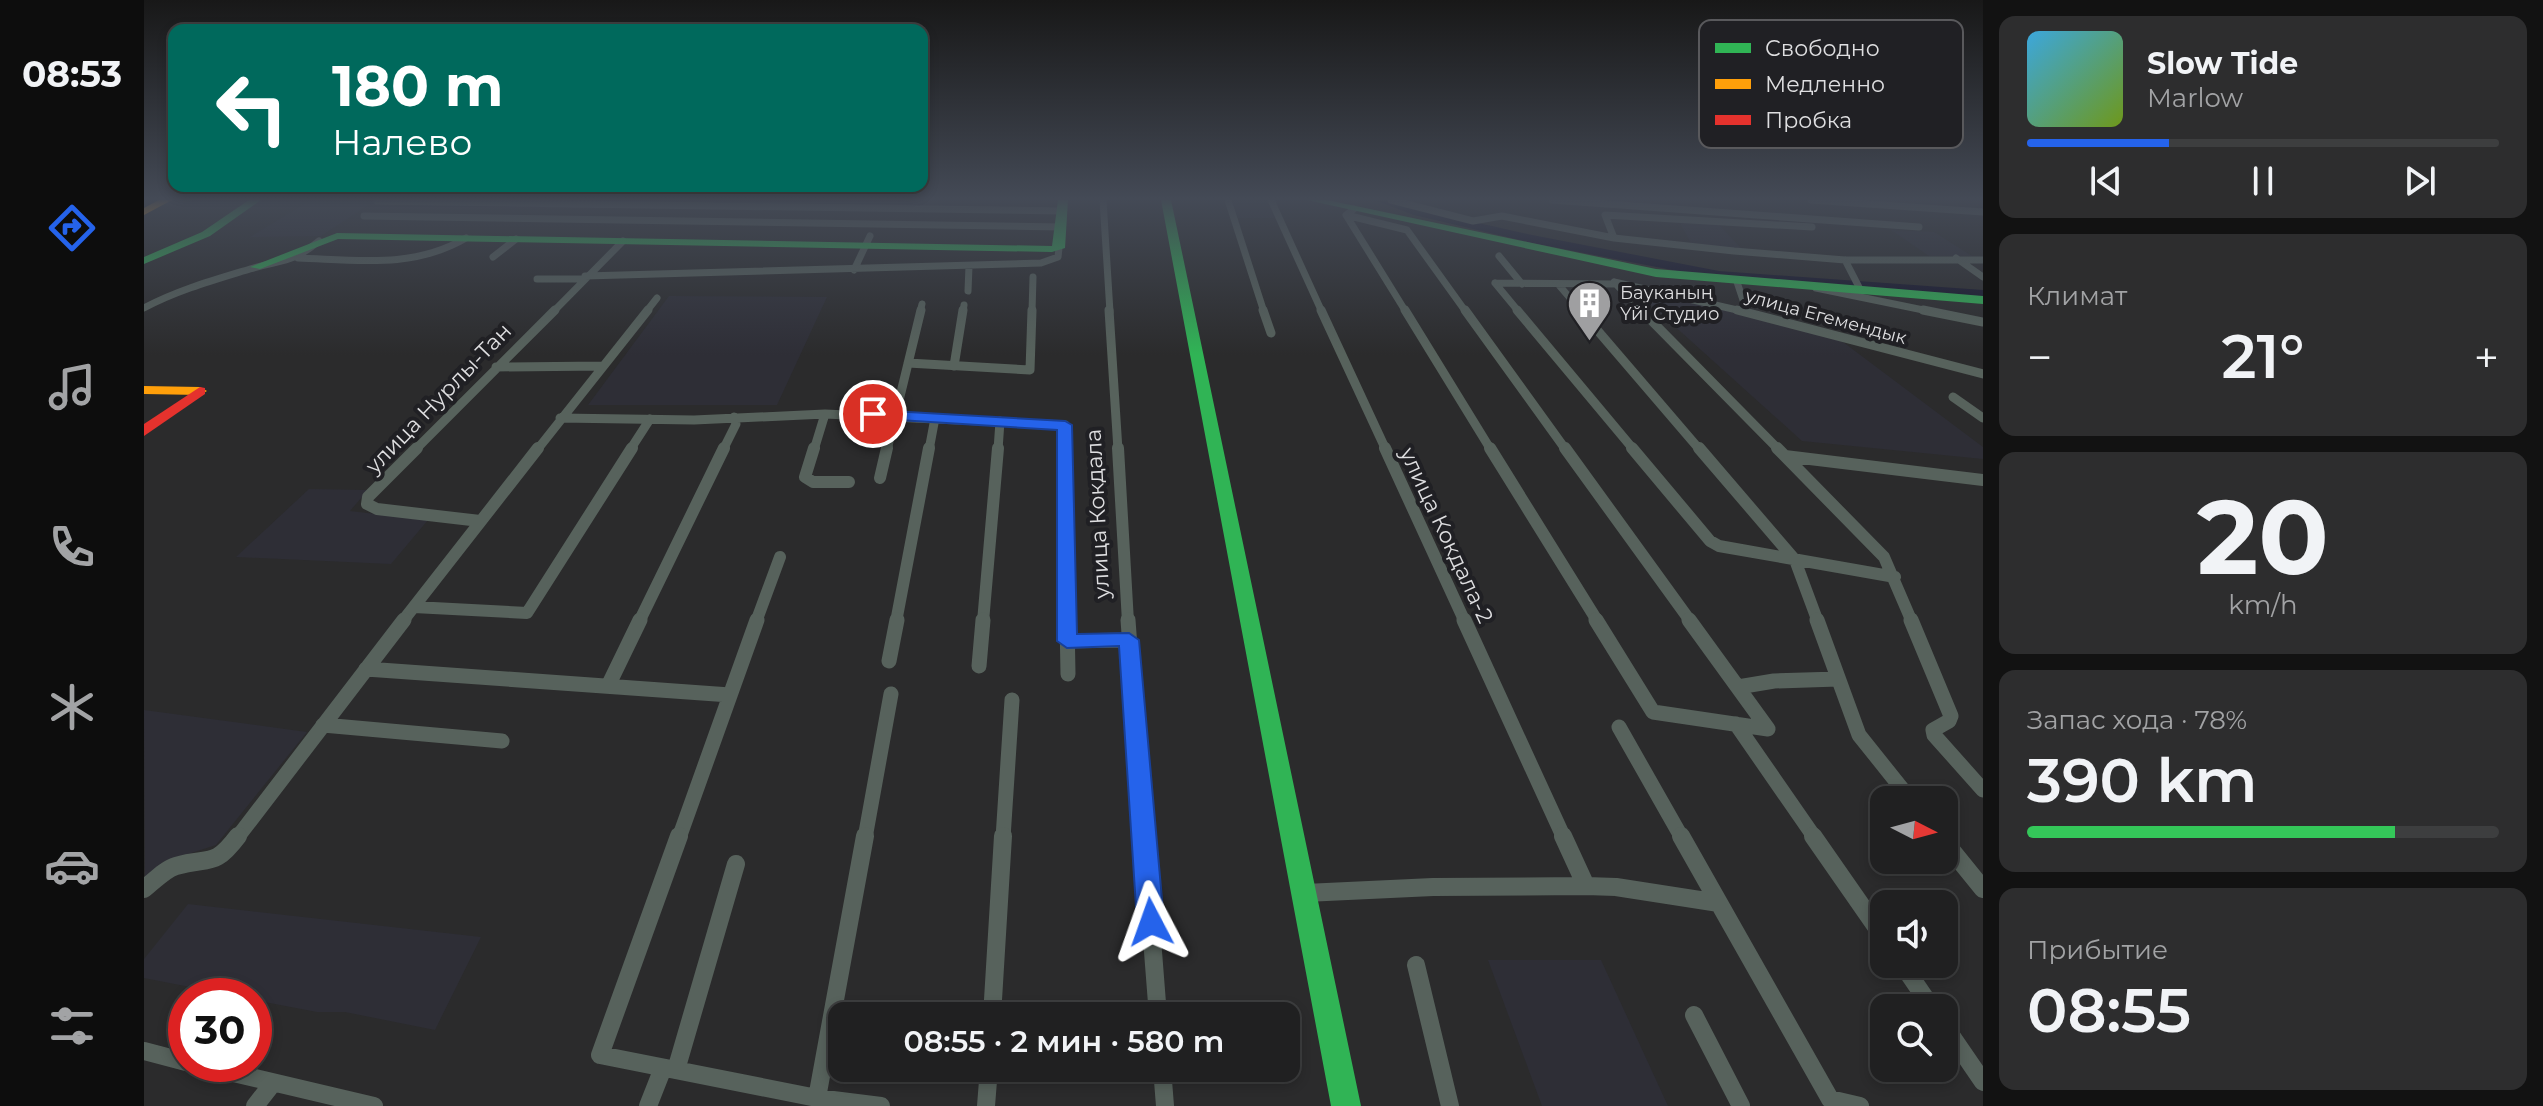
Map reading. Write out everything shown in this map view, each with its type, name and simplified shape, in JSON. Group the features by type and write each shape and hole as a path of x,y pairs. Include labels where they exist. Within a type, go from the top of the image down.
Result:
{"main road":[{"path":"144,261 166,252"},
{"path":"256,267 293,252"},
{"path":"1176,252 1346,1106"},
{"path":"1551,252 1635,270 1737,282 1816,288 1857,285 1983,300"},
{"path":"144,390 200,391 144,431"}],"street":[{"path":"298,258 306,252"},
{"path":"144,308 173,293 256,267 298,258 416,260 444,252"},
{"path":"493,257 500,252"},
{"name":"улица Нурлы-Тан","path":"480,521 377,509 367,504 368,497 612,252"},
{"path":"854,270 863,252"},
{"path":"537,279 969,266 1052,261 1058,257 1059,252"},
{"name":"улица Кокдала","path":"1106,252 1129,640 1157,1002"},
{"path":"1245,252 1271,333"},
{"name":"улица Кокдала-2","path":"1295,252 1586,886"},
{"path":"1373,252 1653,712 1768,729 1423,252"},
{"path":"1757,252 1845,260 1983,260"},
{"path":"1499,256 1522,284"},
{"path":"1956,258 1983,277"},
{"path":"1845,260 1857,285"},
{"path":"968,291 969,266"},
{"path":"908,363 1030,370 1033,277"},
{"path":"1737,282 1747,312"},
{"path":"1522,284 1495,283 1710,541 1719,546 1895,577"},
{"path":"1616,283 1872,543 1895,577 1951,716 1949,721 1933,730 1934,735 1983,790"},
{"name":"улица Егемендык","path":"1522,284 1616,283 1747,312 1983,374"},
{"path":"1558,284 1795,560 1859,735 1900,786"},
{"path":"1816,288 1983,322"},
{"path":"144,889 174,866 209,862 225,853 560,418 657,298"},
{"path":"880,478 922,304"},
{"path":"954,366 964,305"},
{"path":"496,367 602,366"},
{"path":"1953,397 1983,418"},
{"path":"560,418 825,414 1065,425 1068,674"},
{"path":"825,414 805,477 813,482 849,482"},
{"path":"608,686 736,424 734,417"},
{"path":"889,661 935,418"},
{"path":"414,607 527,613 650,419"},
{"path":"979,666 1000,421"},
{"path":"1785,456 1983,480"},
{"path":"780,557 600,1055 817,1098 881,1106"},
{"path":"1067,641 1129,640"},
{"path":"366,669 730,695"},
{"path":"1738,687 1774,681 1838,679"},
{"path":"817,1098 891,694"},
{"path":"993,1002 1012,700"},
{"path":"1736,724 1870,918"},
{"path":"323,725 502,741"},
{"path":"1619,727 1830,1099 1860,1106"},
{"path":"1958,857 1981,884"},
{"path":"648,1106 670,1069 736,864"},
{"path":"1305,893 1433,887 1586,886 1627,888 1719,903"},
{"path":"1416,965 1450,1106"},
{"path":"1694,1015 1741,1106"},
{"path":"1958,1045 1983,1082"},
{"path":"144,1051 168,1057"},
{"path":"269,1082 374,1106"},
{"path":"986,1106 988,1082"},
{"path":"1163,1082 1165,1106"},
{"path":"255,1106 273,1083"}],"shaded area":[{"path":"1923,252 1965,252 1972,256 1929,256"},
{"path":"1630,286 1839,339 1983,447 1983,459 1802,441"},
{"path":"669,296 827,297 777,405 588,405"},
{"path":"309,489 368,490 350,511 428,520 391,564 236,557"},
{"path":"144,710 307,732 216,845 163,862 145,879"},
{"path":"188,904 481,937 435,1030 345,1012 317,1012 272,1003 272,978 168,978 168,983 144,978 144,959"},
{"path":"1488,960 1601,960 1668,1106 1542,1106"}],"waterway":[{"path":"1598,252 1719,275 1983,294"}],"traffic: fast":[{"path":"144,261 166,252"},
{"path":"256,267 296,252"},
{"path":"1176,252 1346,1106"},
{"path":"1555,252 1656,273 1983,300"}],"traffic: slow":[{"path":"144,390 200,391"}],"traffic: jam":[{"path":"144,431 200,391"}],"place":[{"name":"Бауканың Үйі Студио","path":"1589,342"}],"route":[{"path":"873,414 1065,425 1067,641 1129,640 1151,922"}]}
